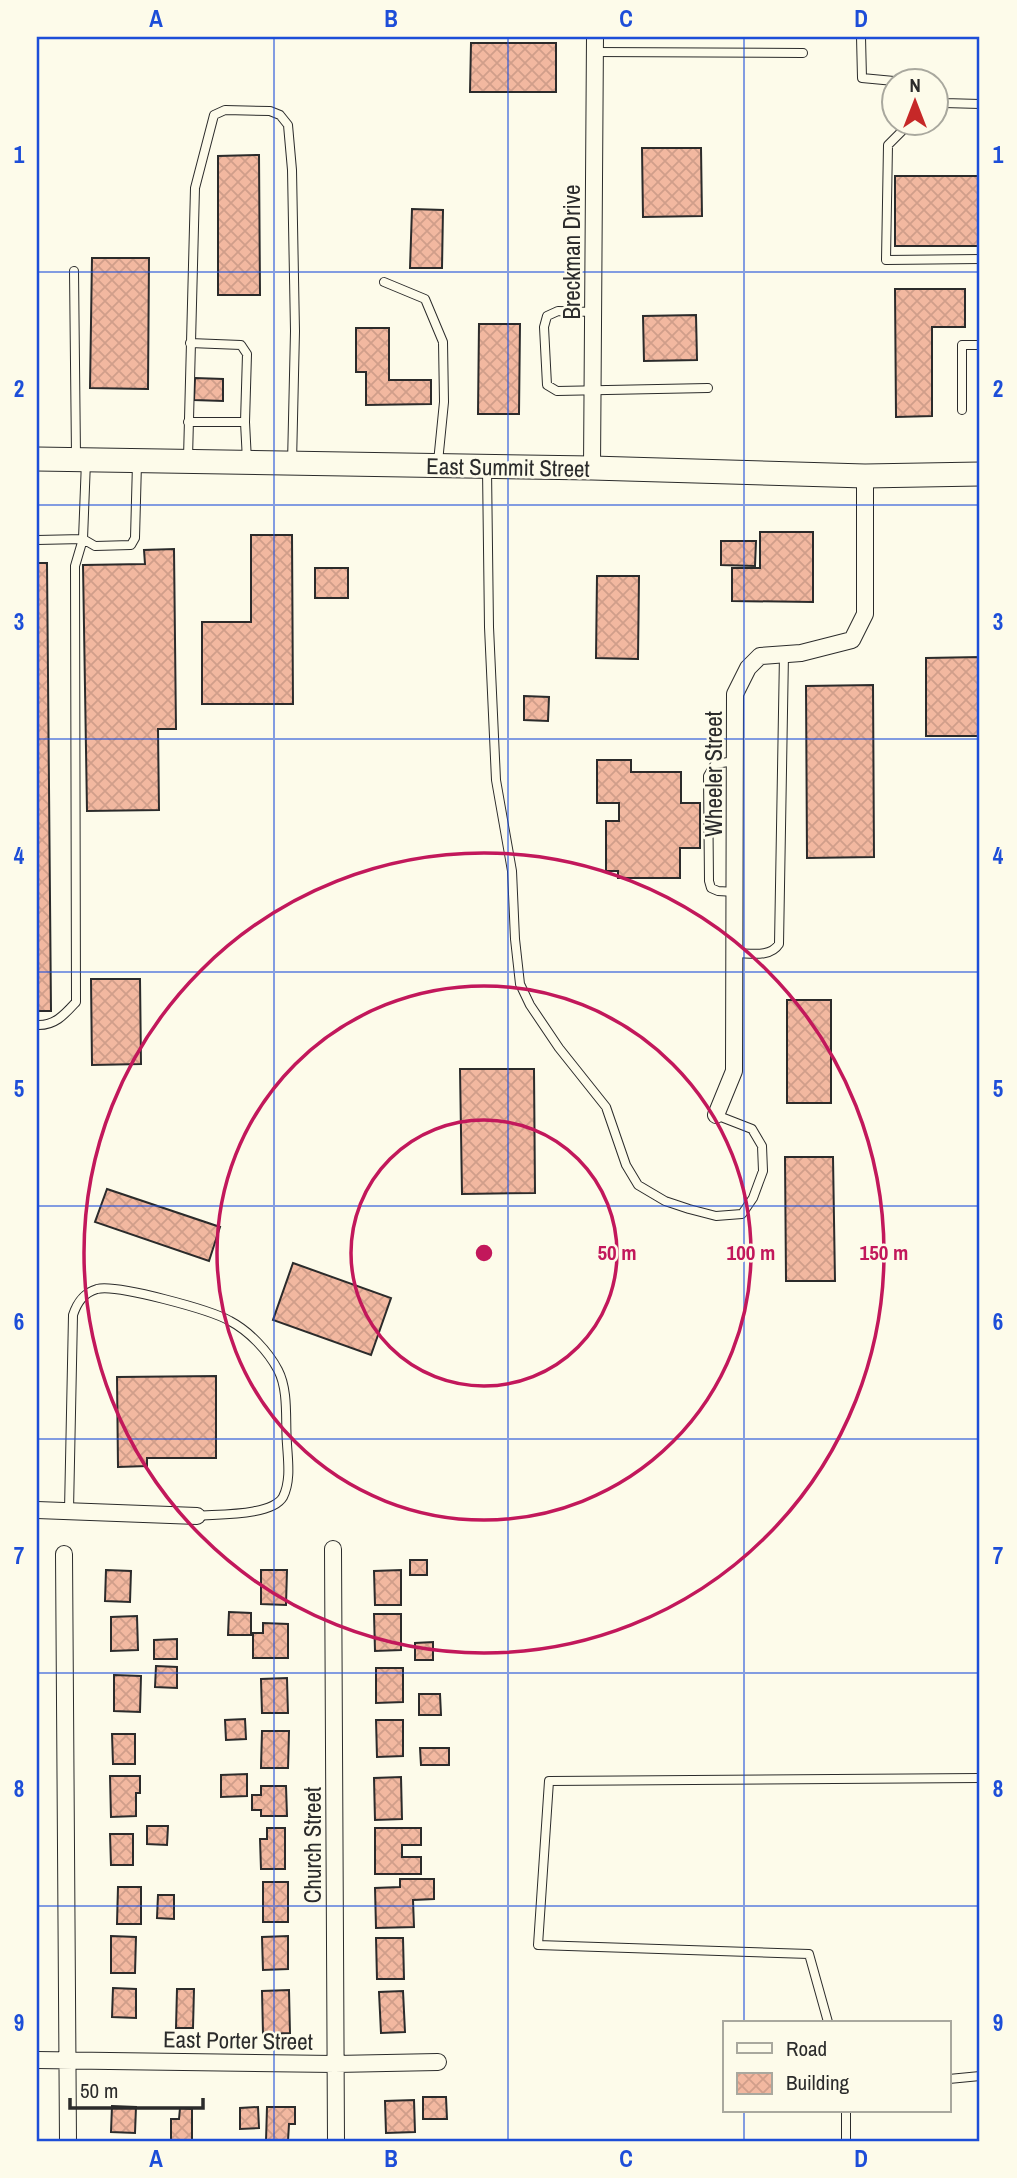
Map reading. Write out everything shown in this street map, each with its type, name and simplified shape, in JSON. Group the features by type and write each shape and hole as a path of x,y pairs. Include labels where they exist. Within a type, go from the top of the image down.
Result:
{"street":[{"name":"Breckman Drive","path":"592,468 595,45"},
{"name":"East Summit Street","path":"37,459 592,468 864,476 980,474"},
{"name":"Wheeler Street","path":"716,1115 734,1071 736,694 748,668 760,656 801,653 852,640 865,614 864,476"},
{"path":"37,1510 197,1516"},
{"name":"Church Street","path":"333,1549 336,2141"},
{"path":"64,1554 68,2141"},
{"name":"East Porter Street","path":"37,2060 335,2064 438,2062"}],"lane":[{"path":"862,37 862,78 880,80"},
{"path":"595,45 803,53"},
{"path":"950,103 980,104"},
{"path":"187,461 195,188 214,115 225,110 270,111 280,115 288,125 292,170 295,331 292,463"},
{"path":"897,136 888,145 886,261 980,259"},
{"path":"37,1025 46,1025 64,1016 76,1002 75,566 83,539 74,271"},
{"path":"384,282 425,299 443,342 444,402 438,465"},
{"path":"594,312 558,311 547,316 544,327 547,385 557,391 708,388"},
{"path":"190,342 241,345 247,354 247,462"},
{"path":"962,410 962,345 980,345"},
{"path":"188,422 245,422"},
{"path":"37,540 83,539 94,546 131,545 135,538 137,460"},
{"path":"487,466 489,627 496,779 512,871 520,984 530,1005 559,1048 606,1107 626,1165 638,1185 689,1209 716,1216 742,1214 753,1198 763,1171 762,1146 752,1129 716,1115"},
{"path":"735,953 768,952 779,944 784,654"},
{"path":"735,892 718,891 711,888 709,881 708,776 715,764 736,761"},
{"path":"69,1510 73,1315 78,1302 85,1294 97,1289 115,1289 216,1314 246,1331 271,1358 279,1372 284,1387 288,1467 283,1497 276,1505 263,1510 197,1516"},
{"path":"828,2021 809,1954 538,1945 549,1782 980,1778"},
{"path":"950,2080 980,2076"},
{"path":"846,2112 846,2141"}],"building":[{"path":"471,43 556,43 556,92 470,92"},
{"path":"642,148 701,148 702,216 643,217"},
{"path":"259,155 260,295 218,295 218,156"},
{"path":"895,176 980,176 980,246 895,246"},
{"path":"412,209 443,210 442,268 410,268"},
{"path":"92,258 149,258 148,389 90,388"},
{"path":"895,289 965,289 965,327 932,327 932,416 896,417"},
{"path":"696,315 697,360 644,361 643,316"},
{"path":"479,324 520,324 519,414 478,414"},
{"path":"356,328 389,328 389,380 431,380 431,404 366,405 366,372 356,372"},
{"path":"195,378 223,379 223,401 194,400"},
{"path":"760,532 813,532 813,602 732,601 732,568 760,568"},
{"path":"251,535 292,535 293,704 202,704 202,622 251,622"},
{"path":"721,541 756,541 755,566 721,565"},
{"path":"174,549 176,729 158,729 159,810 87,811 83,565 145,564 144,550"},
{"path":"37,563 47,563 51,1011 37,1011"},
{"path":"315,568 348,568 348,598 315,598"},
{"path":"597,576 639,576 638,659 596,658"},
{"path":"980,657 980,736 926,736 926,658"},
{"path":"873,685 874,857 807,858 806,686"},
{"path":"524,696 549,697 548,721 524,720"},
{"path":"597,760 631,760 631,772 681,772 681,803 700,803 700,848 680,848 680,878 618,878 618,871 606,871 606,821 619,821 619,803 597,803"},
{"path":"91,979 140,979 141,1064 92,1065"},
{"path":"787,1000 831,1000 831,1103 787,1103"},
{"path":"460,1069 534,1069 535,1193 462,1194"},
{"path":"785,1157 833,1157 835,1281 786,1281"},
{"path":"107,1189 220,1227 209,1261 95,1222"},
{"path":"293,1263 391,1298 371,1355 273,1320"},
{"path":"216,1376 216,1458 147,1458 147,1466 118,1467 117,1377"},
{"path":"410,1560 427,1560 427,1575 410,1575"},
{"path":"106,1570 131,1571 130,1602 105,1601"},
{"path":"261,1570 287,1570 286,1605 261,1604"},
{"path":"401,1570 401,1605 375,1605 374,1571"},
{"path":"229,1612 251,1613 251,1635 228,1635"},
{"path":"374,1614 401,1614 401,1650 375,1651"},
{"path":"137,1616 138,1650 111,1651 111,1617"},
{"path":"263,1623 288,1624 288,1658 253,1658 253,1633 263,1633"},
{"path":"177,1639 177,1659 154,1659 154,1640"},
{"path":"433,1642 433,1660 415,1660 415,1643"},
{"path":"156,1666 177,1667 177,1688 155,1687"},
{"path":"376,1668 403,1668 403,1702 376,1703"},
{"path":"114,1675 141,1676 140,1712 114,1711"},
{"path":"287,1678 288,1713 262,1713 261,1679"},
{"path":"419,1694 440,1694 441,1715 419,1715"},
{"path":"245,1719 246,1739 226,1740 225,1720"},
{"path":"376,1720 403,1720 403,1756 377,1757"},
{"path":"262,1731 289,1731 288,1768 261,1768"},
{"path":"112,1734 135,1734 135,1764 113,1764"},
{"path":"420,1748 449,1748 449,1765 421,1765"},
{"path":"247,1774 247,1796 221,1797 221,1775"},
{"path":"110,1776 140,1776 140,1793 136,1793 136,1816 111,1817"},
{"path":"401,1777 402,1819 375,1820 374,1778"},
{"path":"261,1786 286,1786 287,1816 261,1816 261,1810 252,1810 252,1795 261,1795"},
{"path":"147,1826 168,1826 167,1845 147,1844"},
{"path":"267,1828 285,1828 285,1869 261,1869 260,1839 267,1839"},
{"path":"375,1828 421,1828 421,1845 402,1845 402,1857 421,1857 421,1874 375,1874"},
{"path":"110,1834 133,1834 133,1865 111,1865"},
{"path":"400,1879 434,1879 434,1899 413,1900 414,1927 376,1928 375,1888 400,1887"},
{"path":"263,1882 288,1882 288,1922 263,1922"},
{"path":"118,1887 141,1887 141,1924 117,1924"},
{"path":"158,1895 174,1895 174,1919 157,1918"},
{"path":"111,1936 136,1937 135,1973 111,1973"},
{"path":"288,1936 288,1969 263,1970 262,1937"},
{"path":"376,1938 403,1938 404,1979 377,1979"},
{"path":"113,1988 136,1989 136,2018 112,2017"},
{"path":"177,1989 194,1989 193,2028 176,2028"},
{"path":"289,1990 290,2033 263,2034 262,1991"},
{"path":"403,1991 405,2032 381,2033 379,1992"},
{"path":"423,2097 446,2097 447,2119 423,2119"},
{"path":"414,2100 415,2132 386,2133 385,2101"},
{"path":"112,2106 136,2107 135,2133 111,2132"},
{"path":"258,2107 259,2128 240,2129 240,2108"},
{"path":"267,2107 295,2107 295,2124 289,2124 288,2141 266,2141"},
{"path":"180,2108 192,2109 192,2141 171,2140 171,2119 179,2119"}]}
